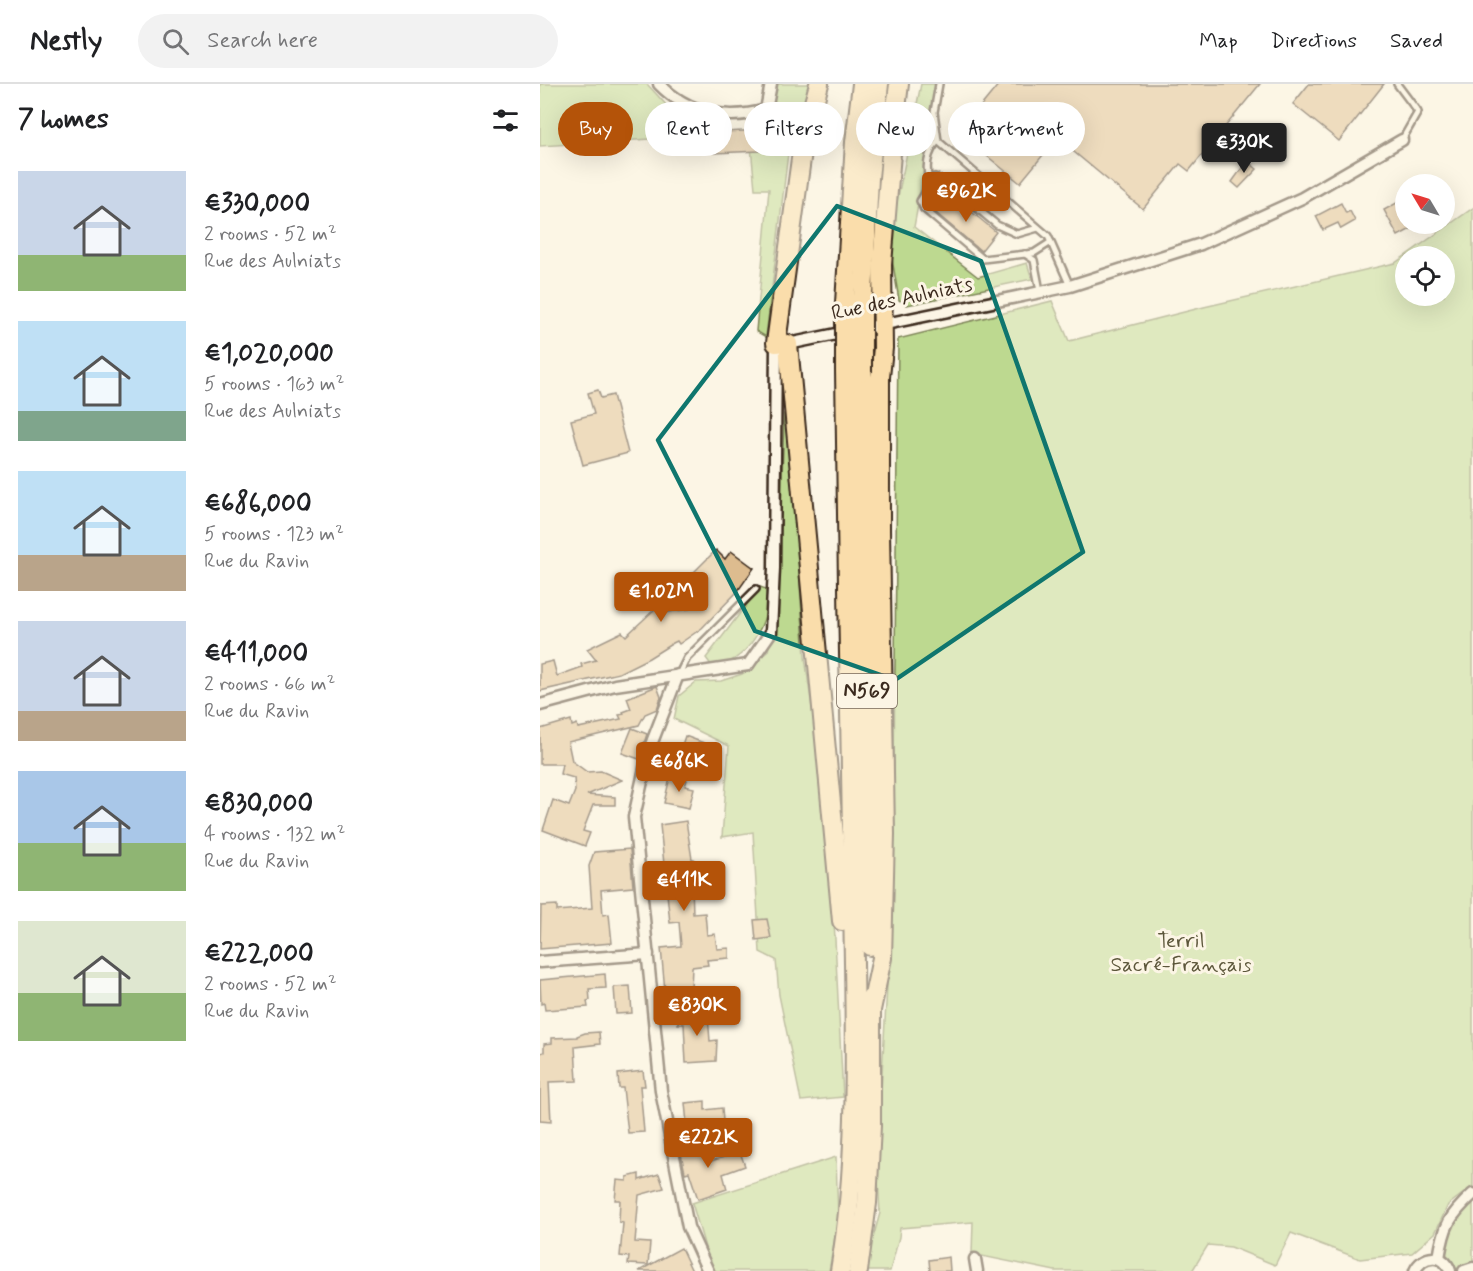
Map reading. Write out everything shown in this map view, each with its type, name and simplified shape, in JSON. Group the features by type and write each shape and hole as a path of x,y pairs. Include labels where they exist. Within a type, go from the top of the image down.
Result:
{"highway":[{"path":"819,84 803,144 782,344 842,918 854,992"},
{"name":"N569","path":"858,1271 867,1203 871,1010 848,233 862,84"},
{"name":"N569","path":"840,1271 846,1224 853,1119 853,371 879,84"},
{"path":"871,1010 882,958 885,834 880,423 882,264 899,84"}],"street":[{"path":"659,84 669,95 685,105 718,115 748,115 766,110 771,84"},
{"name":"Rue des Aulniats","path":"782,344 1070,286 1201,244 1302,198 1402,140"},
{"path":"540,705 615,685 748,665 771,632 782,344"},
{"path":"678,675 649,750 634,817 661,1091 688,1227 708,1271"},
{"path":"540,962 648,954"},
{"path":"1439,1258 1443,1236 1452,1215 1473,1194"},
{"path":"1415,1271 1419,1263 1428,1257 1439,1258 1448,1265 1450,1271"},
{"path":"975,1259 976,1271"},
{"path":"1464,1271 1473,1268"}],"lane":[{"path":"939,84 934,112 939,141 1048,236 1070,286"},
{"path":"1397,84 1418,112 1402,140"},
{"path":"931,184 926,174 931,148 939,141"},
{"path":"1038,228 1017,234 997,225 947,183 935,177 920,201 924,209 982,259 1034,253 1051,242"},
{"path":"924,209 937,191 947,183"},
{"path":"1025,254 1034,260 1040,291"},
{"path":"678,675 687,658 756,589"}],"highlighted area":[{"path":"837,206 981,261 1083,552 895,680 755,631 658,440"}],"green space":[{"path":"540,84 647,84 664,102 645,102 645,139 633,140 633,102 558,102 558,145 540,146"},
{"path":"772,84 810,84 804,102 768,102"},
{"path":"921,84 940,84 936,106 936,102 917,102"},
{"path":"752,156 788,156 766,337 756,331 769,189 755,189"},
{"path":"906,156 927,156 914,227 978,277 1027,263 1032,279 907,305 899,300 889,241"},
{"name":"Terril Sacré-Français","path":"1473,208 1473,1186 1448,1205 1435,1233 1412,1253 1360,1259 1291,1233 1275,1265 1231,1247 1208,1245 1192,1271 1055,1271 972,1254 973,1222 900,1228 890,1271 864,1271 880,1213 877,1162 893,881 898,339 1052,301 1069,341 1395,263 1395,306 1455,306 1455,246 1419,246 1436,234 1455,234 1455,221"},
{"path":"788,409 805,657 830,841 843,1097 801,1101 779,995 776,960 760,952 753,832 722,837 729,746 674,719 679,696 696,682 721,681 742,674 768,651 778,602 784,414"},
{"path":"760,587 766,589 767,601 761,627 754,639 735,659 712,666 706,658"},
{"path":"836,1157 838,1220 829,1271 712,1271 692,1203"},
{"path":"1473,1190 1473,1271 1452,1271 1437,1248"}],"building":[{"path":"999,84 1260,84 1189,171 1180,164 1143,209 1079,156 1085,156 1085,102 984,102"},
{"path":"1309,84 1384,84 1339,141 1293,104"},
{"path":"744,131 744,152 732,152 732,132"},
{"path":"987,156 1042,156 1020,183"},
{"path":"1247,161 1257,169 1239,188 1232,182"},
{"path":"951,195 996,232 981,251 936,213"},
{"path":"1341,203 1346,213 1350,211 1355,221 1341,229 1338,223 1323,230 1316,216"},
{"path":"1395,204 1395,230 1384,210"},
{"path":"598,390 601,398 613,395 628,453 583,465 571,420 594,414 588,393"},
{"path":"716,550 725,559 731,551 754,568 737,592 702,628 679,644 677,641 619,673 540,691 540,664 553,661 557,676 582,667 581,664 596,660 587,649 622,632 626,636 657,607 662,613 689,609 673,593"},
{"path":"657,686 661,697 657,709 645,714 639,725 568,742 572,761 587,772 601,771 622,780 587,795 615,797 615,805 593,805 583,831 590,833 585,846 543,830 553,800 569,806 575,791 574,778 560,774 562,764 540,764 540,729 571,720 572,726 577,724 578,728 621,719 619,715 631,709 627,698"},
{"path":"632,728 647,734 639,759 622,753"},
{"path":"685,736 704,743 696,765 677,760"},
{"path":"670,777 687,780 685,786 694,788 689,808 664,803"},
{"path":"686,821 692,859 694,859 696,884 692,885 693,914 705,913 707,935 715,934 717,949 729,948 729,958 707,960 708,965 692,967 691,988 665,991 661,948 681,946 679,922 670,923 660,825"},
{"path":"630,849 633,887 601,890 603,915 609,914 612,943 540,949 541,906 557,905 557,911 592,908 589,866 594,852"},
{"path":"767,919 771,938 756,940 754,920"},
{"path":"605,974 606,988 589,989 588,1007 545,1010 544,1003 541,1004 540,980"},
{"path":"630,986 632,1013 616,1014 614,987"},
{"path":"701,1009 702,1017 708,1016 710,1041 717,1040 716,1061 686,1063 684,1024 678,1024 678,1011"},
{"path":"599,1032 600,1044 575,1047 577,1081 549,1082 551,1122 540,1121 540,1053 544,1052 544,1044 552,1043 552,1038 577,1037 585,1033"},
{"path":"643,1071 645,1086 640,1086 644,1132 628,1133 623,1088 619,1088 618,1074"},
{"path":"705,1101 705,1110 722,1108 723,1121 687,1124 685,1103"},
{"path":"693,1141 695,1152 705,1149 708,1162 740,1152 745,1166 723,1174 727,1189 698,1199 689,1172 685,1173 679,1144"},
{"path":"639,1174 639,1180 659,1174 664,1188 639,1195 635,1242 650,1243 648,1265 628,1264 629,1257 620,1256 623,1223 619,1222 620,1200 615,1200 617,1180 627,1181 627,1177"},
{"path":"681,1248 692,1271 639,1271 659,1260"},
{"path":"949,1257 950,1271 930,1271 929,1260"}]}
